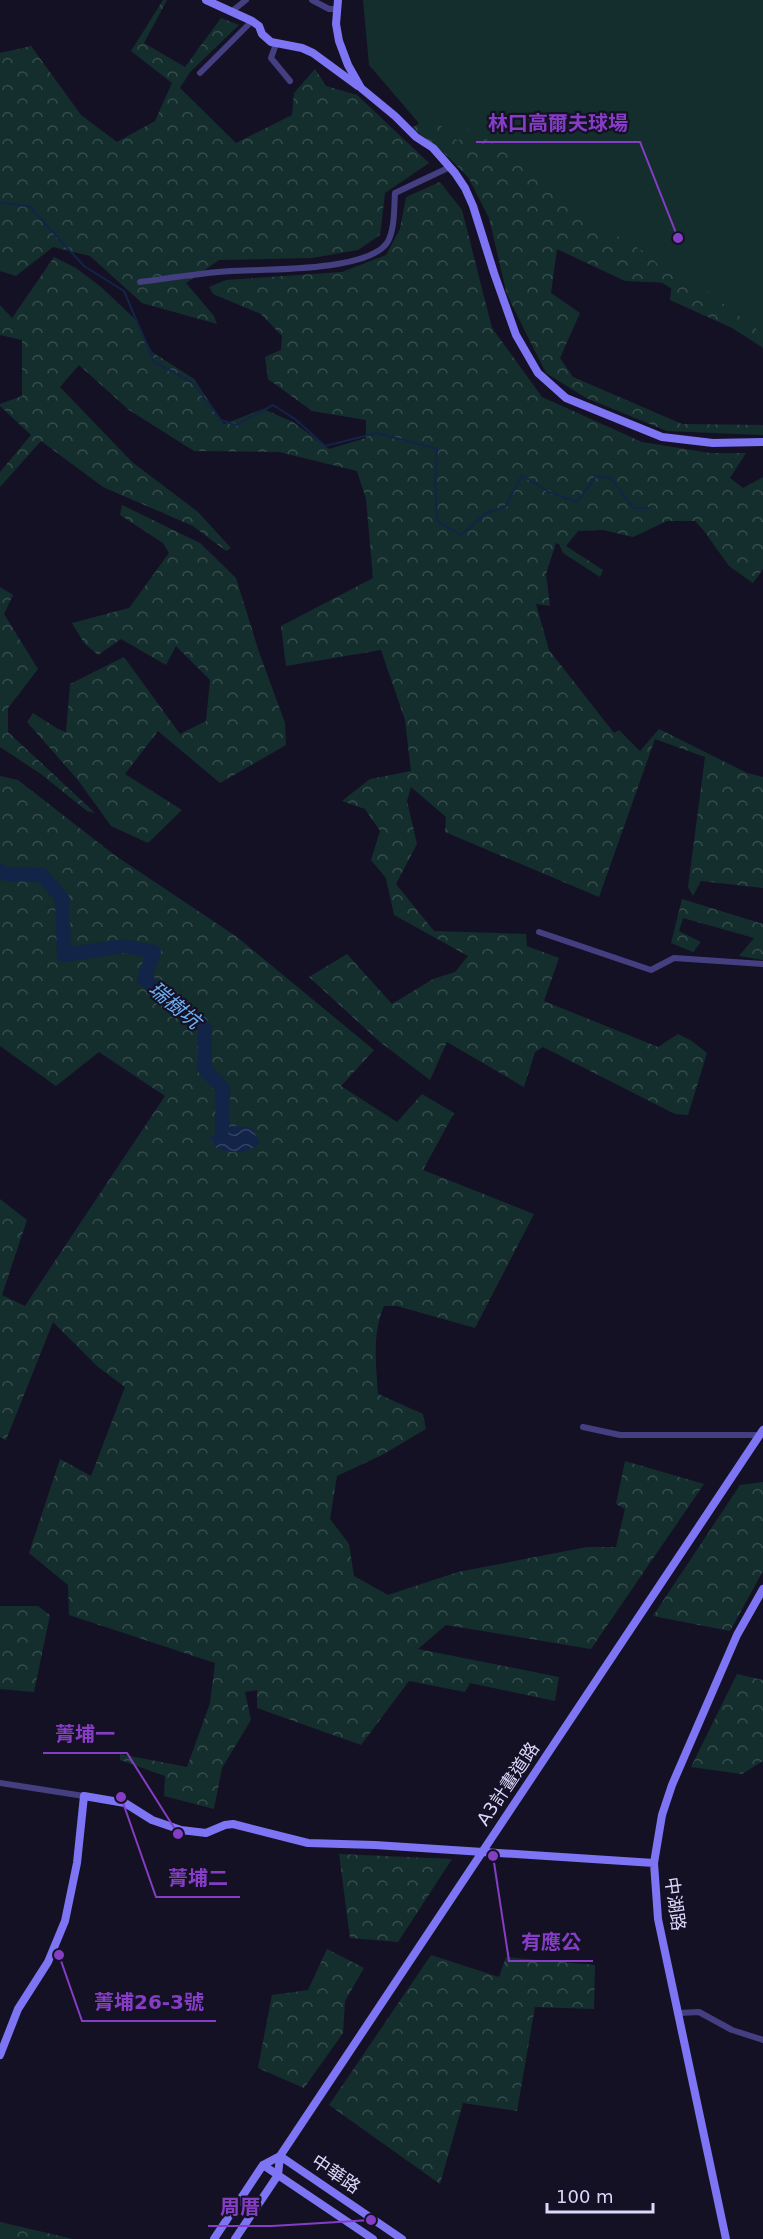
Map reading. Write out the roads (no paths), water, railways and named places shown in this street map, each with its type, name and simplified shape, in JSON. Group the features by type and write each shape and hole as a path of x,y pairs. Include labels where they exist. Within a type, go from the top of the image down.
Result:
{"street":[{"path":"206,0 252,21 259,26 262,34 276,44 302,48 313,53 341,76 361,88 416,137 433,148 465,188 473,206 516,335 538,373 566,398 662,437 713,443 763,442"},
{"path":"231,12 246,0"},
{"path":"312,0 329,9 338,5 336,24 339,41 348,65 361,88"},
{"path":"200,73 252,21"},
{"path":"276,44 271,58 290,81"},
{"path":"140,282 231,271 338,264 363,258 377,252 387,242 392,225 395,193 450,167"},
{"path":"539,932 651,970 674,958 763,964"},
{"path":"584,1428 620,1435 762,1433"},
{"name":"A3計畫道路","path":"280,2156 762,1433"},
{"name":"中湖路","path":"726,2239 658,1919 654,1863 662,1815 672,1785 738,1635 763,1589"},
{"path":"0,1783 125,1803 152,1820 181,1830 206,1833 233,1824 308,1843 654,1863"},
{"path":"0,2055 18,2009 48,1962 64,1921 77,1863 84,1796"},
{"path":"679,2013 699,2012 732,2030 763,2040"},
{"path":"214,2239 263,2165 280,2156"},
{"path":"235,2239 278,2175 280,2156"},
{"name":"中華路","path":"280,2156 402,2239"},
{"name":"中華路","path":"263,2165 373,2239"}],"water":[{"path":"232,1126 252,1128 260,1143 250,1150 240,1152 216,1148 210,1137"}],"waterway":[{"path":"0,203 29,206 84,266 124,291 154,362 193,383 221,420 236,425 273,405 295,419 325,446 377,433 437,449 435,481 437,521 461,535 486,513 505,507 522,475 549,492 577,502 596,476 611,478 633,508 649,508"},
{"name":"瑞樹坑","path":"0,871 6,874 42,875 62,898 64,955 124,946 154,952 144,979 176,1002 205,1028 205,1069 223,1089 222,1130"}],"place":[{"name":"林口高爾夫球場","path":"678,238"},
{"name":"菁埔二","path":"121,1797"},
{"name":"菁埔一","path":"178,1834"},
{"name":"有應公","path":"493,1856"},
{"name":"菁埔26-3號","path":"59,1955"},
{"name":"周厝","path":"371,2220"}]}
